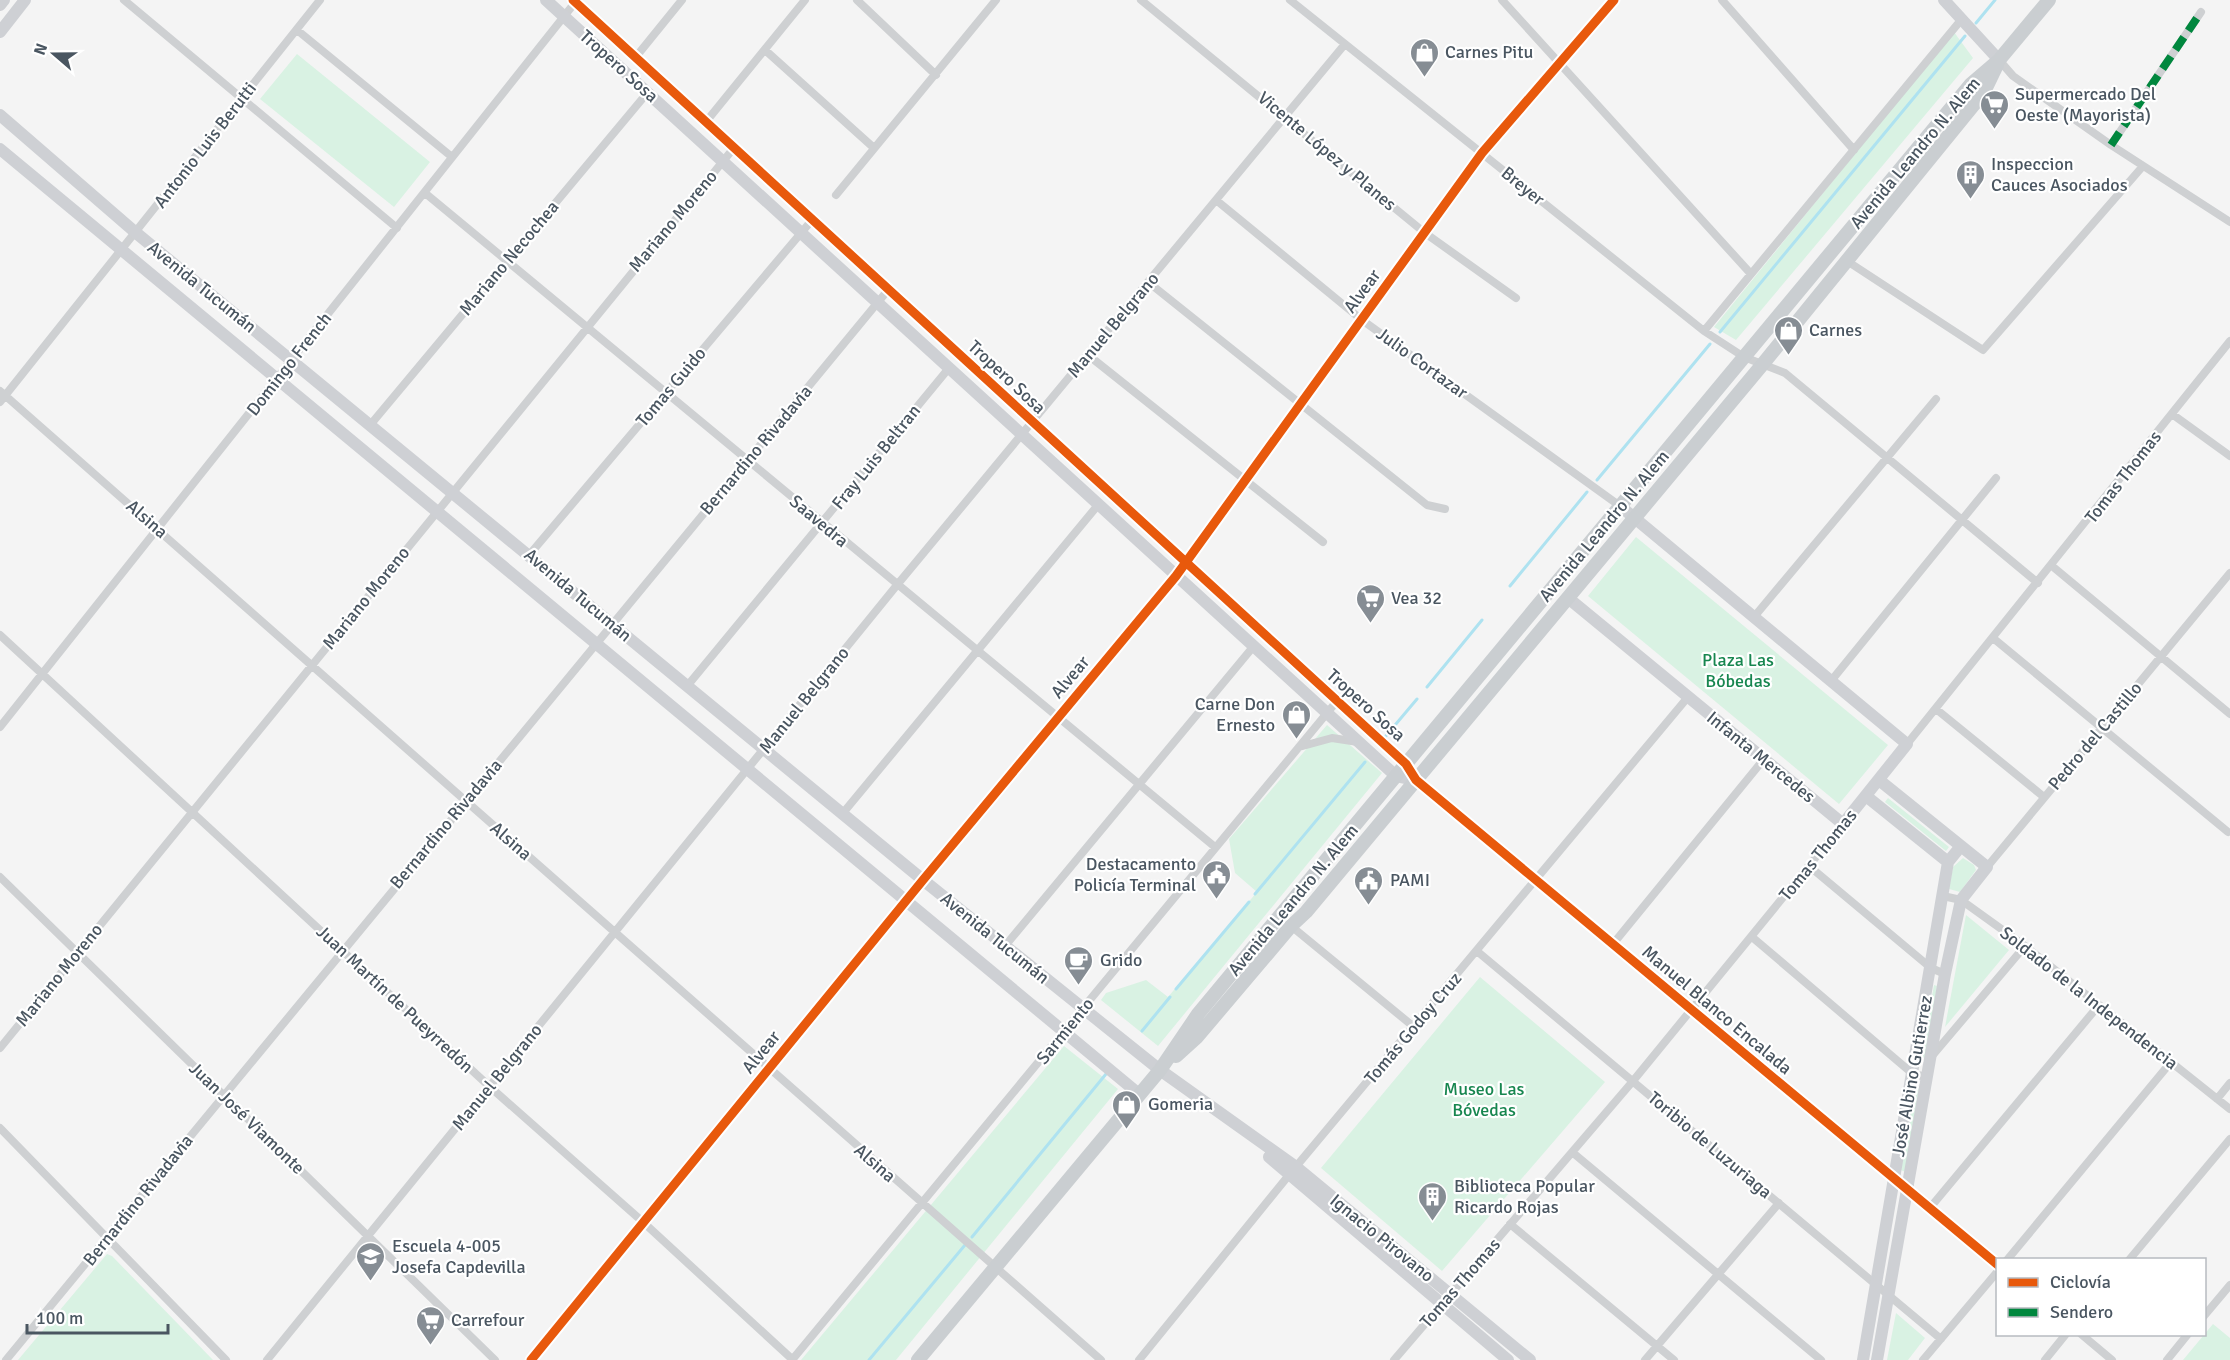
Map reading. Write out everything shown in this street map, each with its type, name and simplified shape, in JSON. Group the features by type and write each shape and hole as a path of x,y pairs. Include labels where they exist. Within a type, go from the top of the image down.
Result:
{"main road":[{"path":"1999,60 2049,0"},
{"name":"Avenida Leandro N. Alem","path":"918,1360 1139,1094 1160,1070 1197,1036 1291,926 1306,912 1762,365 1984,92 1999,60"},
{"name":"Avenida Leandro N. Alem","path":"1160,1070 1198,1014 1971,84 1999,60"}],"street":[{"path":"0,5 4,0"},
{"path":"0,32 25,0"},
{"path":"124,0 397,228"},
{"name":"Antonio Luis Berutti","path":"2,396 121,251 320,0"},
{"name":"Tropero Sosa","path":"546,0 1396,776"},
{"path":"635,58 682,0"},
{"path":"705,123 805,0"},
{"path":"857,0 936,75"},
{"path":"982,0 990,8"},
{"path":"836,195 996,0"},
{"name":"Vicente López y Planes","path":"1141,0 1425,233 1516,298"},
{"name":"Breyer","path":"1290,0 1704,330 1744,357 1785,373 1886,460 2038,583"},
{"path":"1502,0 1750,274"},
{"name":"Alvear","path":"531,1360 923,880 1176,576 1482,153 1614,0"},
{"path":"1722,0 1854,150"},
{"path":"1944,0 2013,76 2111,145 2230,222"},
{"name":"Tropero Sosa","path":"575,1 1032,423 1187,561 1406,764 1416,780"},
{"name":"Domingo French","path":"0,727 278,379 575,1"},
{"path":"2111,145 2201,12"},
{"path":"1704,330 1961,20"},
{"path":"297,30 452,157"},
{"name":"Manuel Belgrano","path":"267,1360 897,585 1345,44"},
{"path":"765,50 874,148"},
{"name":"Mariano Necochea","path":"371,424 648,92"},
{"name":"Avenida Tucumán","path":"0,115 135,232 530,554 923,880 1160,1070"},
{"name":"Avenida Tucumán","path":"0,149 1139,1094"},
{"name":"Mariano Moreno","path":"0,1048 733,149"},
{"path":"1846,261 1983,350 2143,166"},
{"name":"Saavedra","path":"424,193 1215,847"},
{"name":"Julio Cortazar","path":"1216,200 1362,320 1635,517 1907,744"},
{"name":"Tomas Guido","path":"530,554 812,220"},
{"path":"1148,282 1427,505 1445,509"},
{"name":"Bernardino Rivadavia","path":"6,1360 342,949 888,290"},
{"name":"Tomas Thomas","path":"1394,1360 1633,1081 1752,937 2052,566 2230,341"},
{"path":"1088,355 1323,542"},
{"name":"Fray Luis Beltran","path":"688,686 949,368"},
{"name":"Alsina","path":"2,396 158,529 768,1070 1101,1360"},
{"path":"1754,617 1936,399"},
{"path":"2172,414 2230,456"},
{"path":"1831,681 1996,478"},
{"path":"843,813 1098,505"},
{"path":"2052,566 2230,714"},
{"name":"Pedro del Castillo","path":"1962,900 2101,728 2229,576"},
{"name":"Infanta Mercedes","path":"1568,598 1843,824"},
{"name":"Juan Martín de Pueyrredón","path":"0,635 489,1086 643,1222 792,1360"},
{"path":"1993,638 2228,832"},
{"path":"1005,946 1253,647"},
{"name":"Tomás Godoy Cruz","path":"1139,1360 1292,1171 1478,952 1688,697"},
{"name":"Sarmiento","path":"792,1360 923,1205 1337,701"},
{"path":"1936,709 2044,798"},
{"path":"1298,747 1332,738 1358,742"},
{"path":"1613,944 1764,759"},
{"path":"1396,776 1416,780"},
{"name":"Manuel Blanco Encalada","path":"1416,780 1996,1263"},
{"path":"1879,780 1987,867"},
{"path":"1866,796 1948,862 1961,846"},
{"name":"José Albino Gutierrez","path":"1863,1360 1948,862"},
{"path":"1809,866 1931,968 1945,974"},
{"name":"Juan José Viamonte","path":"0,877 495,1360"},
{"name":"Soldado de la Independencia","path":"1943,896 1962,900 2025,946 2230,1109"},
{"name":"José Albino Gutierrez","path":"1877,1360 1945,974 1962,900"},
{"path":"1291,926 1414,1027"},
{"path":"1752,937 1913,1074 1927,1077"},
{"path":"1930,1059 2025,946"},
{"name":"Toribio de Luzuriaga","path":"1478,952 1941,1339"},
{"path":"1929,1209 2099,1005"},
{"path":"2009,1258 2170,1062"},
{"name":"Ignacio Pirovano","path":"1160,1070 1450,1294 1530,1360"},
{"path":"2217,1099 2230,1083"},
{"path":"0,1128 226,1360"},
{"path":"2131,1258 2230,1139"},
{"path":"1572,1152 1821,1360"},
{"name":"Ignacio Pirovano","path":"1292,1171 1441,1305 1508,1360"},
{"path":"1645,1360 1779,1203"},
{"path":"1510,1224 1674,1360"},
{"path":"1923,1360 1996,1273"},
{"path":"2206,1315 2230,1286"},
{"path":"2045,1360 2065,1336"},
{"path":"2082,1336 2112,1360"},
{"path":"2167,1360 2187,1336"}],"green space":[{"path":"1954,32 1973,58 1736,340 1714,327"},
{"path":"297,54 430,162 394,207 260,99"},
{"name":"Plaza Las Bóbedas","path":"1636,537 1888,745 1839,804 1588,596"},
{"path":"1327,725 1382,773 1158,1046 1101,1000 1106,993 1146,980 1168,997 1257,892 1235,873 1229,839"},
{"path":"1888,798 1949,847 1946,851 1885,802"},
{"path":"1963,858 1974,865 1976,870 1960,892 1949,889 1953,867"},
{"path":"1966,915 2009,950 1945,1027"},
{"name":"Museo Las Bóvedas","path":"1480,977 1605,1082 1442,1271 1321,1168"},
{"path":"1934,985 1937,986 1925,1058 1921,1057"},
{"path":"1064,1046 1118,1089 896,1360 801,1360"},
{"path":"1915,1087 1919,1088 1905,1172 1901,1170"},
{"path":"107,1254 112,1256 213,1360 18,1360"},
{"path":"1896,1313 1925,1338 1908,1360 1887,1360"},
{"path":"2213,1324 2230,1338 2230,1360 2183,1360 2203,1336 2206,1336 2206,1332"}],"waterway":[{"path":"1976,23 1995,0"},
{"path":"1720,332 1965,36"},
{"path":"1597,480 1710,344"},
{"path":"1510,586 1587,492"},
{"path":"1427,687 1482,620"},
{"path":"1385,737 1417,699"},
{"path":"1255,894 1365,762"},
{"path":"1176,989 1249,902"},
{"path":"1142,1031 1170,997"},
{"path":"972,1237 1106,1074"},
{"path":"869,1360 965,1245"}],"marked path":[{"path":"2111,145 2201,12"}],"cycle path":[{"path":"573,0 1406,764 1416,780 1996,1263"},
{"path":"531,1360 923,880 1176,576 1482,153 1614,0"}],"place":[{"name":"Carnes Pitu","path":"1424,78"},
{"name":"Supermercado Del Oeste (Mayorista)","path":"1994,130"},
{"name":"Inspeccion Cauces Asociados","path":"1970,200"},
{"name":"Carnes","path":"1788,356"},
{"name":"Vea 32","path":"1370,624"},
{"name":"Carne Don Ernesto","path":"1296,740"},
{"name":"Destacamento Policía Terminal","path":"1217,900"},
{"name":"PAMI","path":"1369,906"},
{"name":"Grido","path":"1079,986"},
{"name":"Gomeria","path":"1127,1130"},
{"name":"Biblioteca Popular Ricardo Rojas","path":"1433,1222"},
{"name":"Escuela 4-005 Josefa Capdevilla","path":"371,1282"},
{"name":"Carrefour","path":"430,1346"}]}
